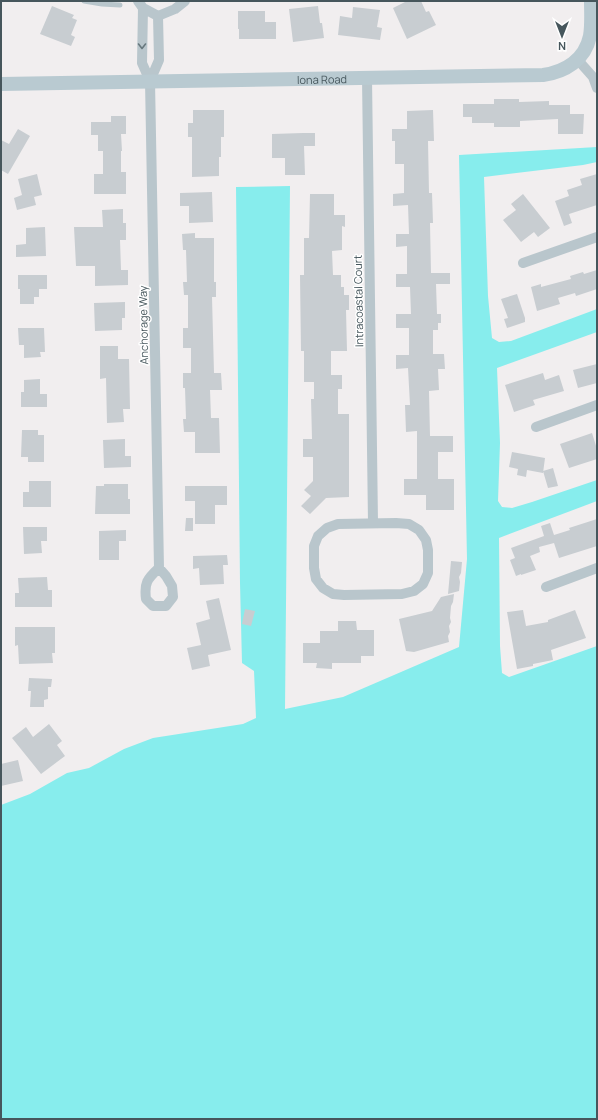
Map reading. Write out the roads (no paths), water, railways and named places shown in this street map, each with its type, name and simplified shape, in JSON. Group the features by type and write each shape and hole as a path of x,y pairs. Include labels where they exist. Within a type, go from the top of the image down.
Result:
{"street":[{"path":"158,16 175,9 186,1"},
{"name":"Iona Road","path":"1,84 542,75 565,69 577,59 585,48 591,25 591,1"},
{"path":"141,5 158,16"},
{"path":"141,5 142,64 150,81"},
{"path":"150,81 159,60 158,16"},
{"path":"577,59 595,77 597,88"},
{"name":"Intracoastal Court","path":"367,78 374,523"},
{"name":"Anchorage Way","path":"150,81 159,568"},
{"path":"523,263 597,237"},
{"path":"536,427 597,405"},
{"path":"374,523 409,524 419,530 426,540 428,550 428,573 423,584 414,591 402,594 344,595 333,594 323,588 316,579 314,568 314,546 318,536 327,528 338,524 374,523"},
{"path":"546,587 597,568"}],"lane":[{"path":"84,1 120,5"}],"water":[{"path":"597,147 597,162 484,177 488,296 492,338 499,342 511,341 597,309 597,332 497,368 500,443 498,501 502,507 512,508 597,480 597,501 499,538 500,646 502,673 509,677 597,646 597,1119 1,1119 1,805 30,794 67,773 89,768 124,749 153,738 243,724 256,718 254,671 242,663 236,187 290,186 285,709 343,697 459,647 467,559 459,155"}]}
